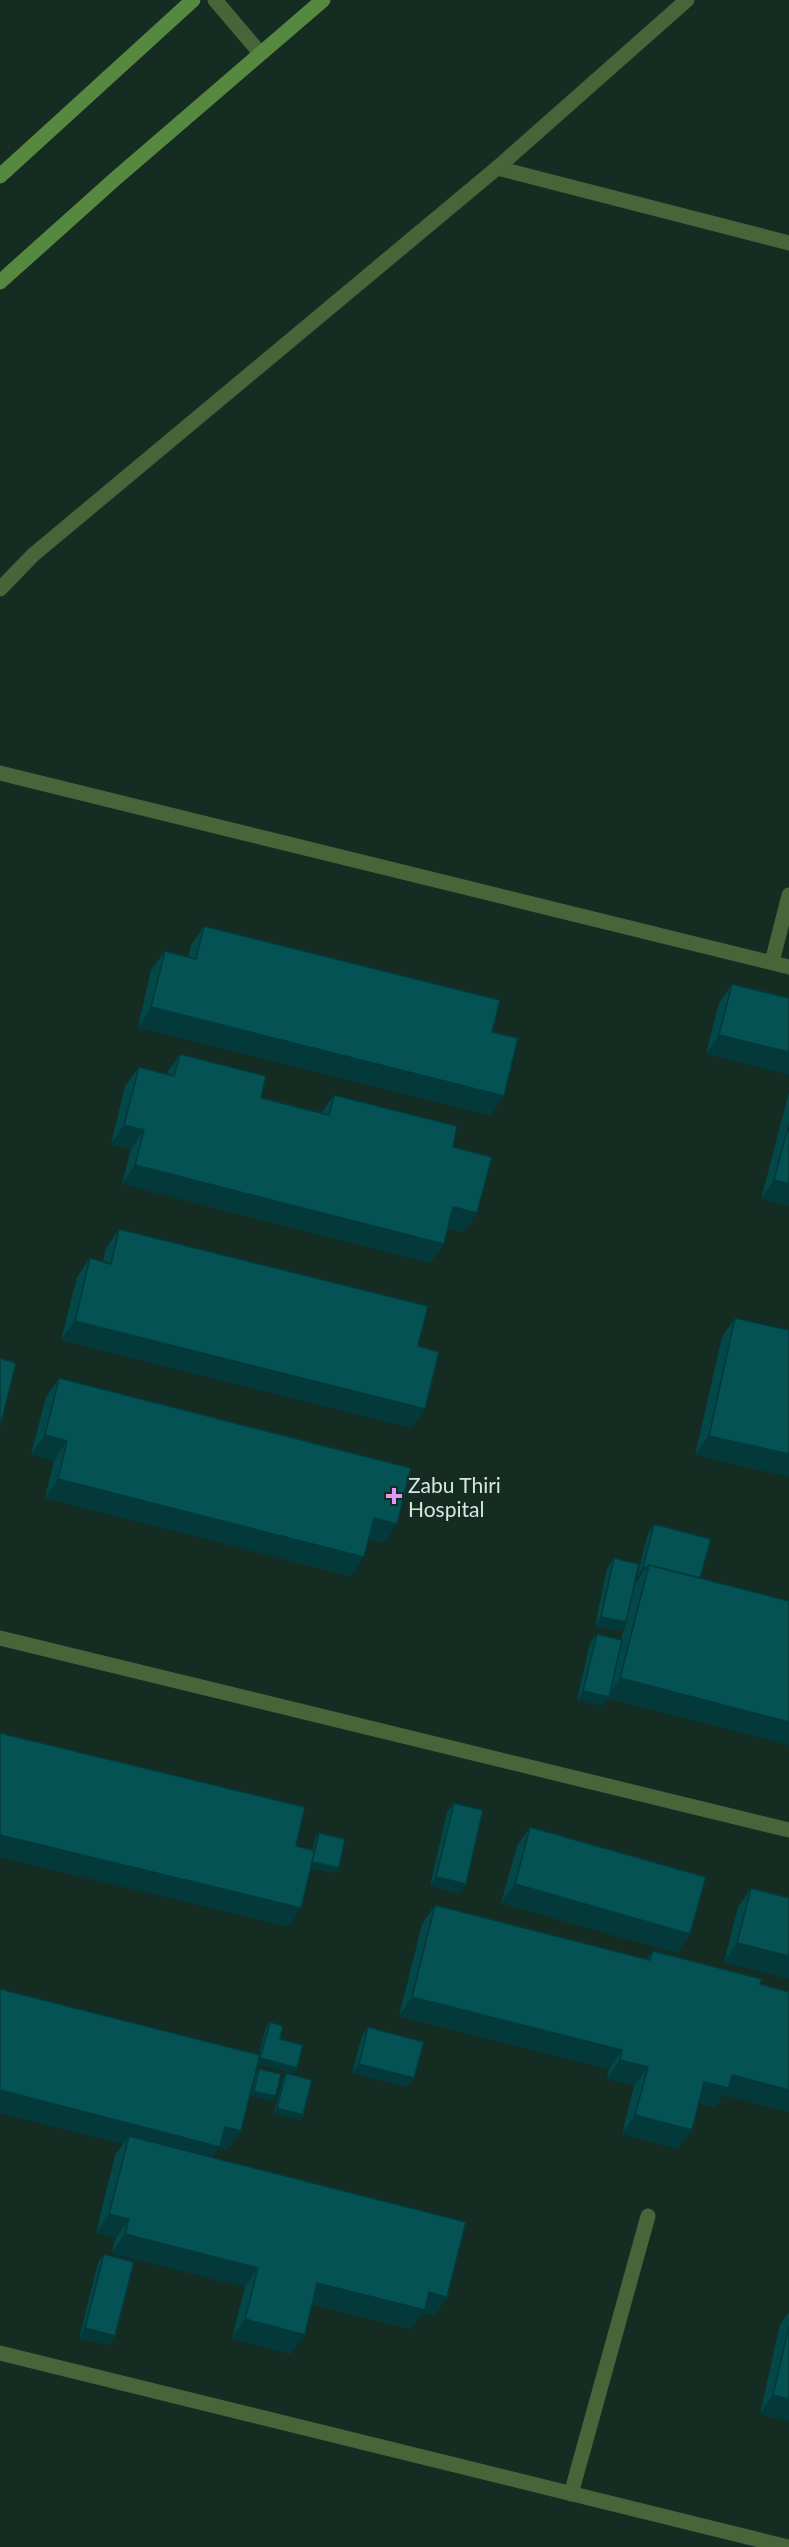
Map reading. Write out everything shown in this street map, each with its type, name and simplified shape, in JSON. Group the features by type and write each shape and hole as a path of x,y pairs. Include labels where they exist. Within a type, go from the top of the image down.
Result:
{"main road":[{"path":"0,176 194,0"},
{"path":"0,282 115,178 323,0"}],"street":[{"path":"215,0 261,53"},
{"path":"0,589 33,555 497,168 687,0"},
{"path":"497,168 789,243"},
{"path":"0,773 789,967"},
{"path":"772,963 789,895"},
{"path":"0,1638 789,1830"},
{"path":"571,2494 648,2216"},
{"path":"0,2354 788,2547"}],"building":[{"path":"204,926 500,1000 492,1032 518,1038 504,1096 151,1007 165,951 196,959"},
{"path":"732,984 789,998 789,1052 719,1035"},
{"path":"180,1054 266,1076 261,1098 329,1115 334,1095 457,1126 453,1147 492,1157 477,1213 453,1207 444,1244 135,1165 144,1130 124,1125 139,1067 174,1076"},
{"path":"789,1124 789,1184 774,1180"},
{"path":"119,1229 428,1306 418,1346 439,1352 425,1409 75,1321 90,1258 111,1264"},
{"path":"735,1318 789,1330 789,1454 709,1436"},
{"path":"0,1358 16,1363 0,1428"},
{"path":"59,1378 411,1468 397,1524 374,1518 364,1557 58,1479 67,1441 45,1435"},
{"path":"654,1524 711,1539 700,1578 649,1565 646,1568 643,1567"},
{"path":"614,1558 639,1564 626,1622 601,1617"},
{"path":"649,1565 789,1601 789,1722 620,1678"},
{"path":"597,1634 622,1640 609,1697 583,1691"},
{"path":"0,1733 305,1807 296,1846 315,1851 301,1908 0,1835"},
{"path":"454,1803 483,1810 466,1884 436,1877"},
{"path":"530,1827 706,1877 690,1934 515,1884"},
{"path":"319,1833 345,1839 339,1868 312,1862"},
{"path":"751,1888 789,1898 789,1956 737,1943"},
{"path":"435,1905 650,1960 653,1951 762,1979 760,1984 789,1992 789,2090 732,2075 729,2088 704,2082 692,2130 635,2115 648,2067 620,2060 622,2050 412,1997"},
{"path":"0,1989 260,2055 241,2131 225,2127 220,2147 0,2090"},
{"path":"270,2022 283,2026 280,2039 303,2045 297,2068 260,2058"},
{"path":"368,2027 424,2042 414,2078 359,2064"},
{"path":"259,2069 281,2074 276,2096 254,2092"},
{"path":"286,2073 312,2080 303,2115 277,2108"},
{"path":"129,2136 466,2222 447,2297 429,2292 425,2310 317,2283 305,2335 245,2319 258,2268 125,2234 129,2219 109,2214"},
{"path":"104,2254 134,2262 115,2336 85,2328"},
{"path":"789,2326 789,2399 773,2395"}],"place":[{"name":"Zabu Thiri Hospital","path":"394,1496"}]}
